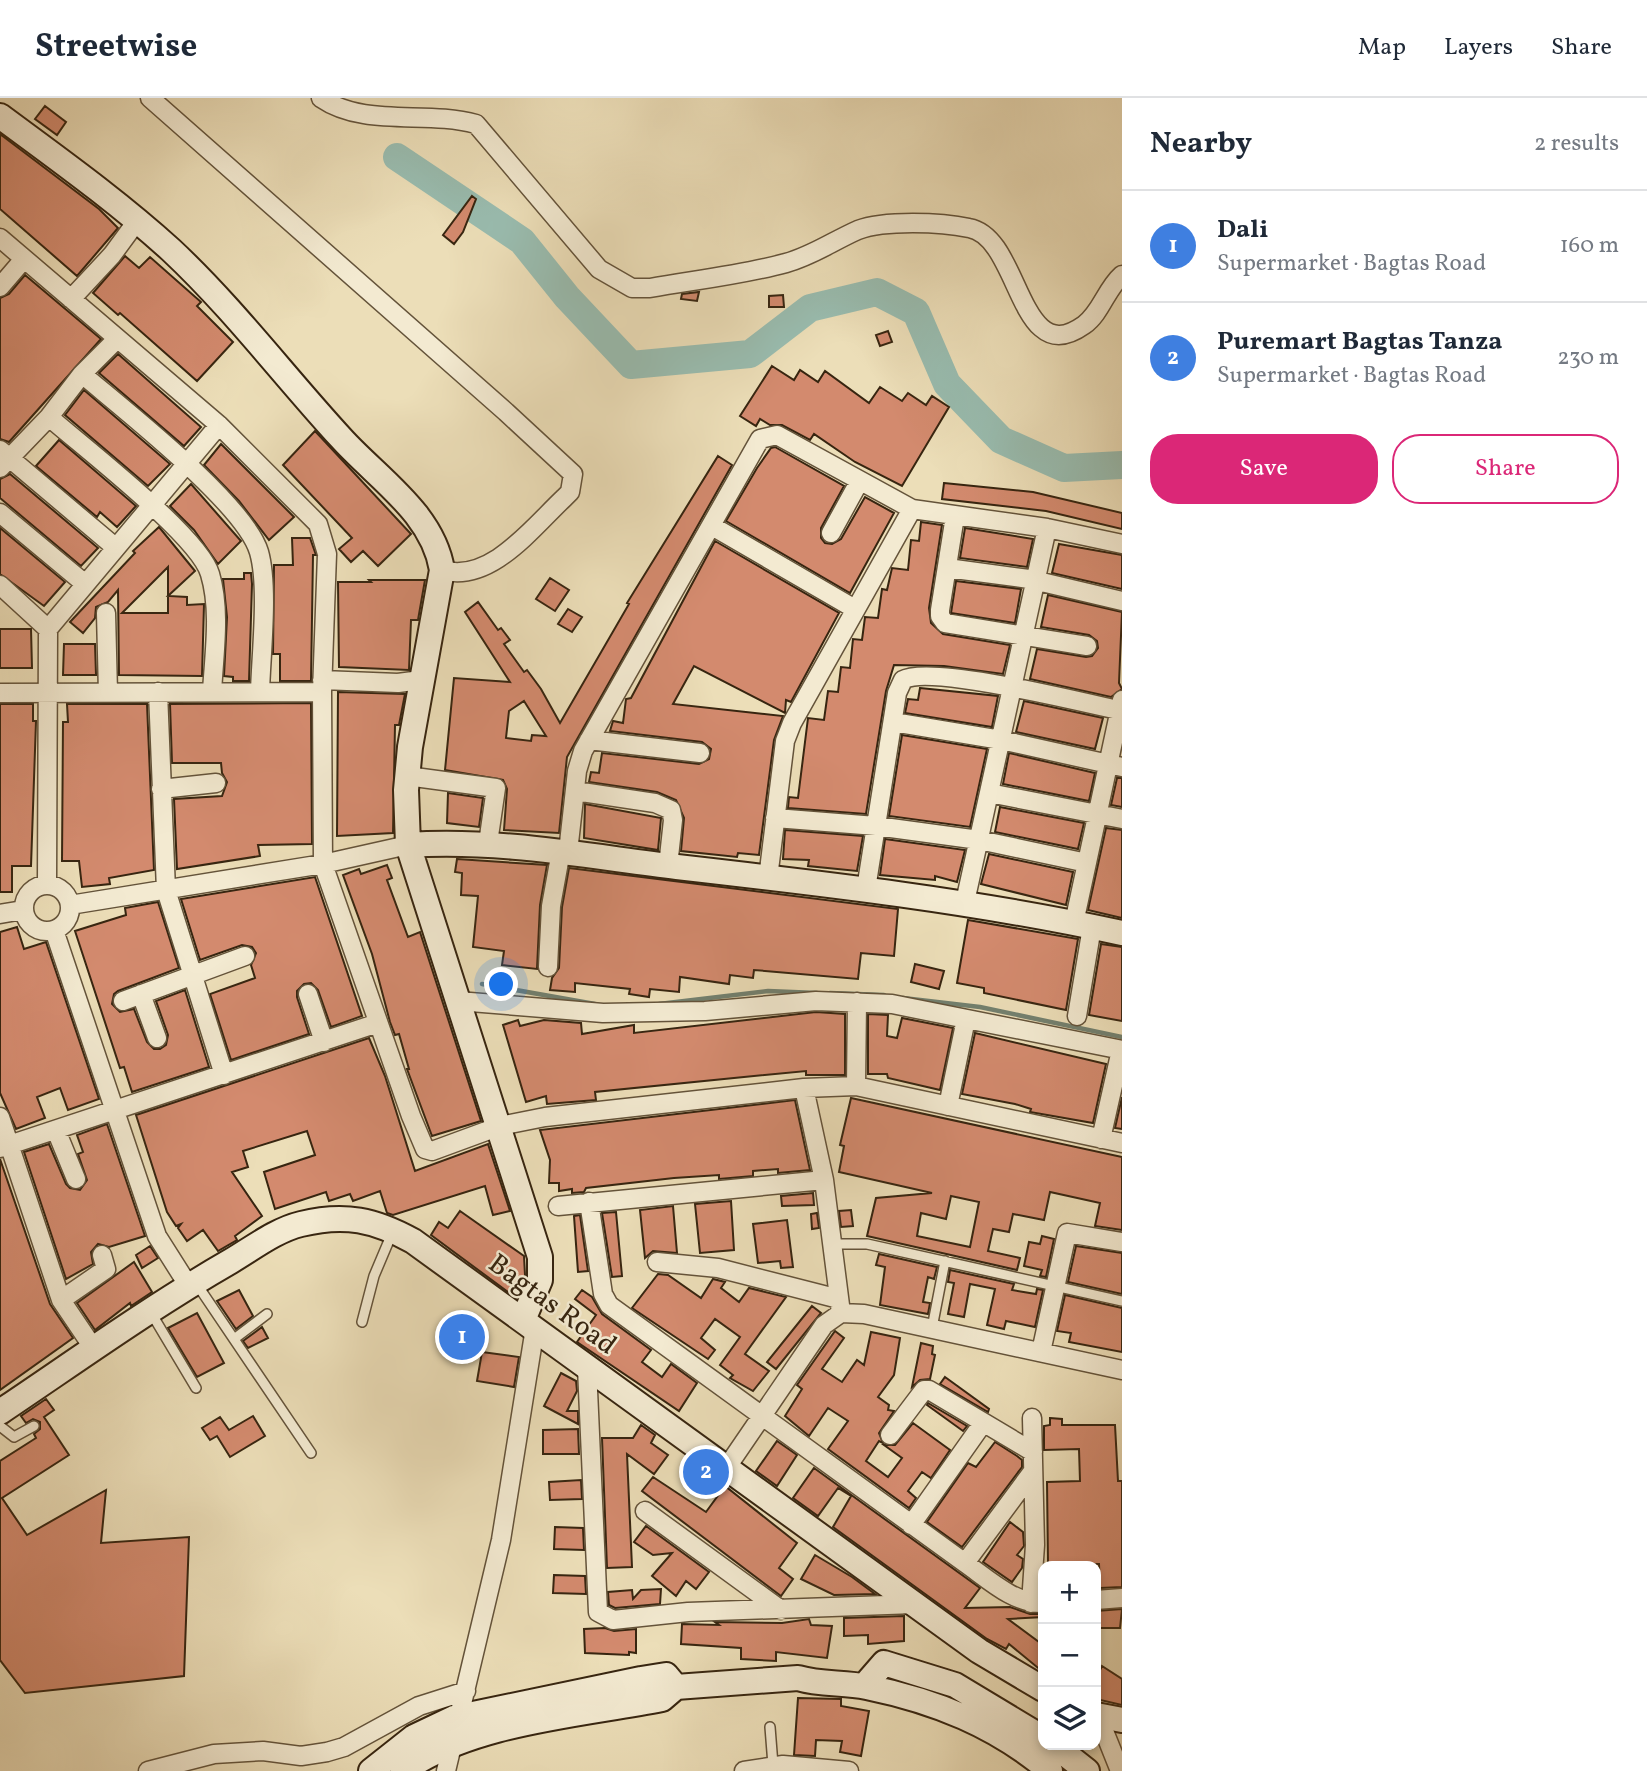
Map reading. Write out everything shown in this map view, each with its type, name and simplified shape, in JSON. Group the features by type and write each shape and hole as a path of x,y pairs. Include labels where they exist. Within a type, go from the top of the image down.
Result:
{"street":[{"path":"150,98 516,421 572,474 570,492 565,498 498,558 476,571 458,575 442,570"},
{"path":"321,98 345,110 365,114 460,119 476,124 599,269 632,288 650,288 784,264 874,226 948,224 976,229 989,238 999,250 1035,325 1048,333 1061,335 1086,324 1122,275"},
{"path":"0,116 138,221 226,306 344,442 414,511 436,547 442,570 421,680 407,776 408,845 500,1126 542,1268 529,1324 501,1540 446,1771"},
{"path":"71,299 112,255 138,221"},
{"path":"0,238 219,425 318,524 327,554 322,686 323,864 425,1149 432,1151 500,1126 545,1117 804,1088 856,1086 1122,1143"},
{"path":"0,287 24,259"},
{"path":"115,547 3,458 49,418 82,374 117,339"},
{"path":"82,374 185,464 246,525 260,555 260,692"},
{"path":"49,418 151,505 204,560 210,573 214,600 212,692"},
{"path":"47,884 48,629 219,425"},
{"path":"548,967 551,906 565,851 577,771 589,740 760,439 777,435 912,509 1047,528 1122,544"},
{"path":"831,533 859,482"},
{"path":"768,878 785,741 792,723 912,509"},
{"path":"0,513 85,583"},
{"path":"955,516 940,616 945,622 1087,646"},
{"path":"712,526 855,610"},
{"path":"965,902 1047,528"},
{"path":"947,568 1035,581 1122,601"},
{"path":"0,585 48,629"},
{"path":"106,613 108,693"},
{"path":"866,889 897,692 903,680 910,676 1012,688 1121,707 1115,766 1097,814 1087,863 1077,1016"},
{"path":"0,693 260,692 421,680"},
{"path":"158,692 166,890 225,1075"},
{"path":"893,722 1001,740 1115,766"},
{"path":"589,740 700,753"},
{"path":"407,776 496,788 488,843"},
{"path":"161,789 216,783"},
{"path":"575,790 655,803 671,810 673,820 668,866"},
{"path":"989,793 1122,819"},
{"path":"775,818 876,826 979,840 1087,863"},
{"path":"70,905 323,864 408,845 488,843 965,902 1122,933"},
{"path":"47,884 60,888 70,905 66,920 54,930 34,927 23,910 23,902 32,889 47,884"},
{"path":"0,914 23,910"},
{"path":"54,930 157,1236 191,1284"},
{"path":"123,1001 245,956"},
{"path":"141,994 157,1038"},
{"path":"308,994 324,1042"},
{"path":"458,1001 603,1013 705,1011 816,1001 892,1004 1121,1050 1101,1139"},
{"path":"856,1086 857,1002"},
{"path":"948,1106 966,1019"},
{"path":"4,1147 378,1023"},
{"path":"727,1467 824,1325 840,1306 824,1180 804,1088"},
{"path":"0,1117 4,1147 61,1300 94,1349"},
{"path":"56,1130 76,1179"},
{"path":"558,1206 824,1180"},
{"path":"589,1202 603,1294 609,1305 965,1563 1018,1598 1037,1603 1032,1419"},
{"name":"Bagtas Road","path":"0,1412 191,1284 278,1232 302,1224 360,1219 393,1230 413,1241 979,1651 1040,1687"},
{"path":"1041,1352 1068,1233 1122,1242"},
{"path":"61,1300 106,1269 102,1255"},
{"path":"657,1262 718,1268 864,1314 1122,1370"},
{"path":"587,1368 598,1612 604,1618 613,1620 699,1612 915,1604"},
{"path":"890,1435 923,1390 935,1393 1033,1452"},
{"path":"911,1525 983,1423"},
{"path":"965,1563 1033,1471"},
{"path":"645,1511 780,1610"},
{"path":"1101,1600 1122,1598"},
{"path":"864,1686 884,1663 955,1685 1038,1735"},
{"path":"371,1771 425,1731 460,1716 666,1675 676,1687"},
{"path":"403,1771 432,1752 485,1733 662,1699 676,1687 798,1678 817,1684 864,1686 946,1707 999,1736 1050,1771"},
{"path":"148,1771 214,1754 263,1751 301,1756 327,1752 344,1747 419,1706 466,1691"},
{"path":"1105,1717 1120,1771"},
{"path":"1060,1750 1087,1771"},
{"path":"744,1771 773,1765 849,1771"}],"lane":[{"path":"362,1322 374,1276 393,1230"},
{"path":"832,1244 859,1242 1122,1301"},
{"path":"933,1328 945,1261"},
{"path":"191,1284 234,1339 311,1453"},
{"path":"150,1311 196,1388"},
{"path":"234,1339 267,1314"},
{"path":"0,1426 15,1437 34,1426"},
{"path":"770,1727 773,1765"}],"building":[{"path":"45,106 66,122 57,135 35,119"},
{"path":"0,134 99,209 118,228 77,276 0,209"},
{"path":"472,196 476,199 463,232 454,244 443,235"},
{"path":"125,256 139,268 150,257 201,302 197,306 233,342 197,381 120,313 118,315 93,293"},
{"path":"25,275 101,339 9,442 0,439 0,298 9,294"},
{"path":"699,292 697,301 681,299 682,294"},
{"path":"783,295 784,307 769,307 769,296"},
{"path":"888,331 892,342 880,346 876,335"},
{"path":"118,354 201,427 184,446 99,373"},
{"path":"772,366 794,380 800,370 818,382 825,371 869,403 880,387 902,401 908,393 926,405 932,396 949,407 902,486 855,462 814,434 810,440 782,425 770,425 760,419 756,426 740,416"},
{"path":"84,390 170,464 148,486 65,415"},
{"path":"315,431 411,534 378,566 363,551 351,562 339,549 352,538 283,465"},
{"path":"59,440 136,506 117,527 100,512 97,517 36,466"},
{"path":"221,444 294,517 269,540 239,501 204,465"},
{"path":"775,447 844,486 821,528 821,538 825,543 832,544 841,539 865,497 894,513 850,593 726,521 757,468 771,448"},
{"path":"718,456 732,465 567,757 559,833 504,830 507,789 503,780 445,770 454,678 510,682 465,612 478,602 498,630 501,628 510,640 504,644 524,672 527,670 541,689 560,723 629,604 627,603","holes":["524,701 546,736 532,735 531,741 506,738 509,711"]},
{"path":"10,474 98,548 81,566 0,498 0,479"},
{"path":"944,483 1033,492 1122,513 1122,529 1046,511 942,499"},
{"path":"191,484 241,541 218,564 194,530 170,506"},
{"path":"921,522 942,525 929,608 931,623 943,634 1010,645 1003,674 944,666 894,665 886,691 866,814 788,808 789,797 798,798 808,718 824,720 828,691 838,692 841,667 850,668 853,639 862,640 865,617 878,618 882,589 887,590 892,568 908,570 911,540 919,541"},
{"path":"159,527 195,571 168,596 187,597 187,605 204,604 202,676 119,675 118,590 108,602 96,607 95,618 83,633 70,622 135,553 133,551","holes":["168,567 168,613 122,613"]},
{"path":"0,528 65,582 44,606 0,574"},
{"path":"965,528 1033,539 1027,567 960,558"},
{"path":"292,538 310,538 316,555 313,555 311,681 280,681 280,654 273,654 274,565 293,565"},
{"path":"715,541 839,613 791,702 786,700 785,713 694,666 673,704 783,716 774,740 759,855 738,853 737,857 681,851 684,818 676,800 657,792 589,782 591,772 599,773 602,753 699,764 709,759 711,749 702,742 610,731 613,721 623,723 626,699 631,698"},
{"path":"1059,544 1122,555 1122,589 1052,573"},
{"path":"244,573 251,573 252,584 249,681 233,681 233,677 224,676 227,617 223,579 244,579"},
{"path":"550,578 569,590 555,611 536,599"},
{"path":"369,580 425,580 418,620 411,620 409,670 339,667 338,582 371,582"},
{"path":"956,581 1021,589 1015,623 951,613"},
{"path":"1048,595 1122,612 1119,683 1122,689 1111,697 1030,679 1037,649 1086,657 1092,656 1098,648 1097,641 1089,635 1041,627"},
{"path":"568,609 582,617 572,632 558,624"},
{"path":"0,629 31,629 32,668 0,668"},
{"path":"64,644 95,644 96,675 63,675"},
{"path":"920,688 998,696 992,727 905,713 908,699 918,700"},
{"path":"338,692 405,694 399,725 395,725 393,833 337,836"},
{"path":"1024,701 1103,718 1095,749 1016,732"},
{"path":"311,703 312,844 258,845 260,856 177,869 174,799 222,796 227,782 221,763 172,763 170,704"},
{"path":"0,704 33,704 33,721 36,721 31,866 12,866 12,892 0,892"},
{"path":"67,704 147,704 154,870 109,878 110,884 82,887 79,861 62,861 63,722 68,722"},
{"path":"902,735 987,749 970,827 889,816"},
{"path":"1009,753 1095,773 1089,801 1003,784"},
{"path":"1117,778 1122,778 1122,807 1111,805"},
{"path":"448,793 483,798 479,827 447,823"},
{"path":"585,804 661,818 658,850 584,838"},
{"path":"1000,807 1084,823 1078,849 995,832"},
{"path":"1106,828 1122,830 1122,918 1088,910"},
{"path":"785,830 863,836 857,871 808,866 809,860 783,859"},
{"path":"885,839 965,850 957,882 935,876 935,880 880,875"},
{"path":"989,854 1073,872 1066,905 981,884"},
{"path":"457,859 547,865 540,905 537,969 502,965 504,951 473,947 478,896 461,895 462,873 455,872"},
{"path":"387,865 392,878 387,880 408,937 420,932 481,1121 432,1136 407,1069 399,1034 395,1035 390,1022 372,954 343,875 359,869 361,874"},
{"path":"569,868 898,909 894,956 861,953 858,979 754,970 753,978 730,975 729,984 680,977 679,992 650,989 649,997 629,994 630,989 575,983 575,992 550,990 552,978 559,968 562,907"},
{"path":"315,877 362,1016 331,1027 318,990 311,983 304,984 297,991 297,997 309,1034 231,1060 210,994 255,978 251,965 256,953 252,947 242,945 200,960 181,899"},
{"path":"158,902 179,968 118,991 114,994 112,1004 120,1012 134,1009 147,1042 154,1049 160,1049 166,1045 168,1035 156,1001 185,990 209,1067 132,1092 124,1067 120,1068 75,931 126,915 125,908"},
{"path":"968,920 1078,939 1066,1010 984,993 984,988 957,983"},
{"path":"17,927 24,949 46,942 99,1099 68,1110 60,1088 37,1097 45,1118 16,1129 0,1093 0,932"},
{"path":"1101,944 1122,947 1122,1021 1089,1015"},
{"path":"915,964 944,971 939,989 911,982"},
{"path":"816,1012 845,1014 845,1075 806,1075 806,1071 744,1077 595,1092 596,1100 547,1104 546,1096 526,1102 503,1025 518,1020 520,1026 544,1020 581,1023 582,1034 634,1025 634,1033"},
{"path":"868,1014 888,1015 887,1036 897,1038 902,1018 953,1028 940,1090 888,1078 887,1074 868,1074"},
{"path":"975,1033 1106,1064 1093,1123 1030,1112 1031,1109 1015,1104 962,1094"},
{"path":"369,1038 385,1076 415,1171 488,1144 510,1211 493,1215 485,1186 393,1215 387,1213 380,1191 353,1201 350,1194 329,1201 326,1192 275,1209 264,1172 315,1155 307,1131 243,1151 248,1167 232,1172 262,1216 235,1236 237,1240 218,1251 203,1230 187,1241 178,1228 181,1224 176,1226 167,1212 136,1115"},
{"path":"1122,1097 1122,1129 1115,1128"},
{"path":"851,1098 1122,1157 1122,1230 1095,1226 1100,1203 1050,1192 1044,1220 1013,1214 1009,1232 993,1229 988,1251 1020,1258 1017,1270 867,1236 876,1198 932,1193 839,1172 844,1146 840,1145","holes":["951,1196 979,1202 970,1247 917,1236 921,1213 946,1219"]},
{"path":"795,1100 810,1170 778,1173 778,1169 753,1171 753,1176 719,1179 719,1175 674,1178 586,1188 584,1192 572,1193 572,1189 559,1191 559,1183 549,1183 550,1160 540,1130"},
{"path":"107,1124 145,1236 109,1247 98,1244 91,1252 93,1264 66,1279 24,1152 49,1144 66,1184 70,1188 80,1190 87,1180 78,1154 83,1152 77,1135"},
{"path":"0,1159 50,1304 73,1338 0,1390"},
{"path":"813,1193 814,1205 782,1206 781,1196"},
{"path":"731,1201 734,1250 700,1253 695,1204"},
{"path":"673,1206 677,1253 653,1251 645,1258 640,1210"},
{"path":"851,1210 853,1226 841,1227 839,1211"},
{"path":"460,1211 524,1256 525,1275 516,1298 431,1235 439,1222 448,1228"},
{"path":"616,1212 622,1276 612,1277 602,1213"},
{"path":"817,1213 819,1228 812,1229 811,1214"},
{"path":"580,1215 588,1271 578,1272 574,1216"},
{"path":"787,1220 793,1267 781,1268 780,1261 758,1263 753,1224"},
{"path":"1042,1236 1054,1239 1046,1277 1040,1276 1042,1270 1024,1266 1029,1242 1040,1244"},
{"path":"150,1246 158,1258 142,1268 136,1255"},
{"path":"1076,1246 1122,1253 1122,1294 1068,1282"},
{"path":"879,1254 937,1267 934,1279 928,1277 923,1302 930,1303 928,1314 880,1305 885,1267 876,1265"},
{"path":"134,1262 152,1292 131,1306 130,1303 95,1330 77,1303"},
{"path":"950,1270 1014,1284 1012,1290 1036,1294 1037,1289 1043,1290 1035,1327 1006,1321 1004,1329 987,1325 995,1289 970,1284 964,1317 948,1314 954,1283 948,1282"},
{"path":"658,1274 668,1275 701,1298 713,1279 725,1282 721,1288 739,1302 749,1288 786,1297 745,1354 769,1371 753,1391 730,1378 733,1375 720,1365 740,1337 715,1319 701,1338 715,1350 708,1359 632,1308"},
{"path":"239,1290 253,1316 236,1329 217,1301"},
{"path":"582,1290 592,1297 602,1314 651,1350 642,1362 662,1377 671,1364 697,1383 679,1411 577,1342 596,1315 575,1299"},
{"path":"1065,1295 1122,1308 1122,1352 1069,1342 1071,1333 1057,1331"},
{"path":"812,1306 821,1313 776,1369 767,1362"},
{"path":"197,1313 224,1363 197,1377 168,1328"},
{"path":"262,1327 268,1338 248,1348 243,1341"},
{"path":"835,1331 844,1338 822,1369 842,1382 857,1360 864,1365 871,1332 900,1338 894,1375 878,1397 889,1405 888,1410 894,1411 879,1433 883,1443 879,1441 866,1461 888,1477 902,1458 884,1445 895,1445 913,1423 950,1450 931,1478 922,1472 908,1491 916,1498 909,1508 828,1449 848,1421 828,1408 809,1436 785,1416 802,1389 797,1385"},
{"path":"921,1343 933,1346 932,1354 935,1355 930,1379 920,1380 912,1387"},
{"path":"482,1352 519,1357 514,1387 477,1381"},
{"path":"561,1373 576,1381 577,1391 567,1411 578,1411 578,1424 544,1406"},
{"path":"945,1377 989,1409 988,1412 940,1384"},
{"path":"46,1399 54,1410 44,1417 69,1455 2,1498 27,1535 106,1490 101,1543 189,1537 184,1676 25,1693 0,1660 0,1461 36,1438 34,1434 40,1429 40,1422 33,1419 26,1423 21,1416"},
{"path":"928,1403 967,1426 963,1431 927,1405"},
{"path":"253,1416 265,1436 230,1457 217,1436 210,1440 202,1428 220,1417 229,1430"},
{"path":"1050,1418 1062,1419 1062,1425 1115,1425 1118,1481 1122,1481 1122,1587 1101,1588 1101,1561 1048,1561 1047,1482 1080,1481 1079,1449 1044,1450 1044,1426 1050,1425"},
{"path":"641,1425 655,1435 651,1443 668,1455 654,1474 627,1454 632,1567 607,1568 602,1438 633,1438"},
{"path":"578,1429 579,1454 543,1454 543,1430"},
{"path":"777,1441 797,1455 777,1486 756,1471"},
{"path":"995,1442 1022,1460 1022,1467 962,1547 927,1522 968,1463 976,1467"},
{"path":"814,1468 980,1588 965,1608 1010,1607 1038,1614 1038,1617 1008,1619 1038,1641 1038,1668 1009,1644 1006,1649 987,1639 833,1527 851,1496 838,1488 818,1516 793,1498"},
{"path":"653,1477 706,1512 725,1486 797,1543 779,1568 793,1579 781,1596 642,1491"},
{"path":"581,1480 582,1499 550,1500 549,1482"},
{"path":"1010,1522 1023,1532 1024,1546 1017,1555 1023,1559 1022,1568 1012,1582 983,1562"},
{"path":"646,1526 709,1572 696,1589 686,1581 676,1596 652,1576 672,1553 653,1555 634,1542"},
{"path":"555,1527 583,1528 584,1550 554,1549"},
{"path":"815,1555 875,1594 834,1595 801,1579"},
{"path":"554,1575 585,1576 586,1594 553,1593"},
{"path":"661,1589 660,1604 615,1608 609,1605 608,1592 632,1590 633,1599 641,1590"},
{"path":"1122,1609 1120,1628 1101,1628 1101,1611"},
{"path":"904,1616 904,1641 868,1644 868,1635 844,1636 844,1618"},
{"path":"809,1619 811,1625 832,1626 827,1658 776,1652 776,1661 741,1659 741,1648 681,1644 682,1624 782,1623"},
{"path":"605,1628 614,1631 636,1629 636,1653 585,1653 584,1629"},
{"path":"1102,1666 1122,1679 1122,1705 1101,1700"},
{"path":"798,1698 841,1699 841,1706 869,1711 861,1756 840,1752 842,1741 816,1740 815,1756 794,1755"}],"waterway":[{"path":"397,157 522,241 567,297 631,365 750,354 810,308 877,292 916,312 947,384 1001,440 1064,468 1122,465"},
{"path":"482,984 595,1004"},
{"path":"659,1004 768,991 817,993"},
{"path":"830,993 884,995"},
{"path":"903,998 980,1007 1122,1037"}],"place":[{"name":"Dali","path":"462,1337"},
{"name":"Puremart Bagtas Tanza","path":"706,1472"}]}
